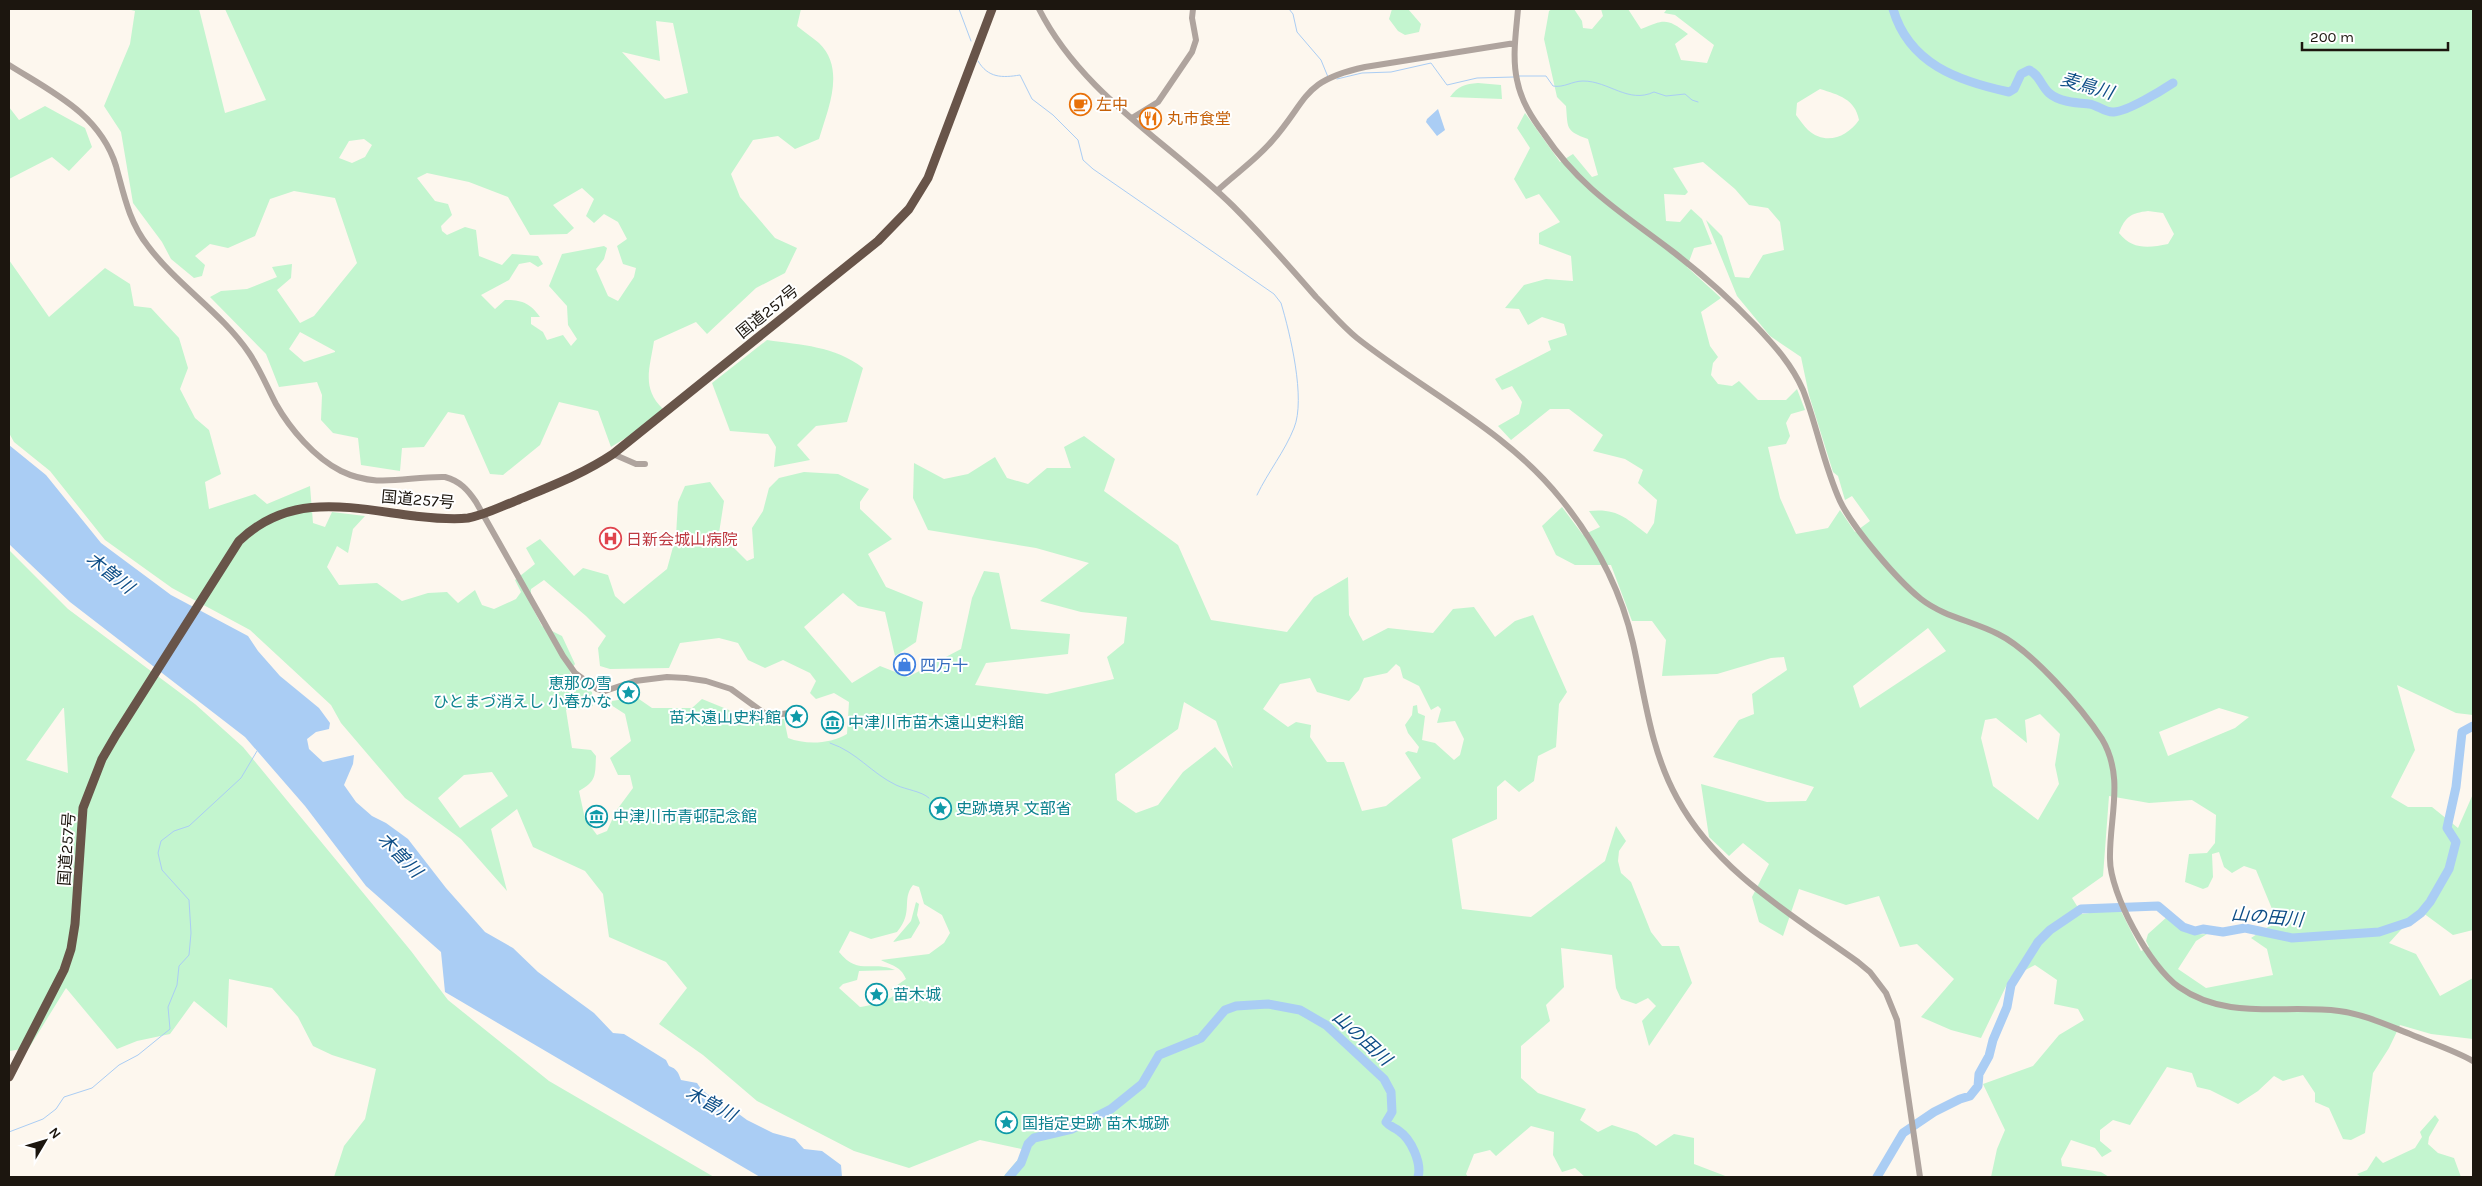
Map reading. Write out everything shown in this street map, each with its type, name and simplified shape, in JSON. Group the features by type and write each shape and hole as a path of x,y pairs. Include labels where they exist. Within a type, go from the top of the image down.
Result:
{"highway":[{"name":"国道257号","path":"9,1077 60,978 71,949 75,924 83,808 102,759 239,541 259,525 290,510 330,506 451,519 482,514 591,469 613,454 878,241 909,209 928,178 992,9"}],"street":[{"path":"1039,9 1053,34 1089,81 1217,190 1345,328 1518,455 1559,497 1578,522 1601,560 1619,598 1633,642 1653,741 1666,775 1684,810 1707,843 1742,878 1776,906 1858,962 1870,972 1886,993 1899,1032 1920,1177"},
{"path":"1132,118 1158,102 1192,52 1196,40 1192,18 1193,9"},
{"path":"1518,9 1515,43 1516,74 1525,104 1542,133 1569,169 1591,190 1703,276 1744,314 1787,362 1800,382 1808,402 1840,501 1859,531 1900,579 1921,599 1950,615 1999,634 2024,650 2095,730 2109,754 2114,773 2115,802 2110,857 2112,880 2145,948 2163,974 2183,990 2212,1004 2254,1010 2342,1011 2388,1026 2473,1061"},
{"path":"1217,190 1271,142 1304,97 1322,81 1358,69 1515,43"},
{"path":"9,66 77,108 100,131 116,166 127,209 142,239 248,351 281,412 307,444 340,471 369,480 384,482 437,477 453,479 470,493 563,656 575,673 597,689 605,691 635,681 667,677 712,682 732,689 764,713 775,715 796,712"},
{"path":"613,454 636,464 645,464"}],"green space":[{"path":"127,9 199,9 225,113 266,100 225,9 801,9 797,26 819,43 827,53 832,65 833,77 830,102 819,139 795,149 778,136 753,140 731,174 740,197 775,238 797,248 785,273 756,288 707,334 696,322 654,341 649,369 649,385 656,401 663,409 637,431 611,447 598,411 559,402 540,445 503,475 490,474 464,415 448,412 424,447 402,448 400,471 361,465 358,438 333,433 321,420 322,395 317,382 279,387 266,354 210,297 221,291 247,289 277,277 272,267 292,264 291,278 277,290 300,323 314,316 357,263 335,198 294,191 270,199 255,236 228,248 210,244 195,256 205,265 202,276 194,278 171,259 162,242 133,203 121,132 104,106 130,44 135,11","holes":["656,21 673,23 688,93 665,99 622,52 660,61","364,139 372,145 365,157 352,163 339,158 349,141","427,173 469,182 508,197 530,235 567,234 574,228 553,205 582,188 594,199 586,216 594,223 604,214 618,222 627,239 617,246 623,264 636,268 634,277 618,301 608,296 596,269 604,259 607,248 604,246 562,254 549,286 567,306 568,325 577,339 571,346 563,335 547,340 543,332 531,324 531,317 540,317 529,305 505,300 495,309 481,295 509,280 519,264 530,262 538,267 543,264 538,256 512,254 502,265 479,256 476,230 465,227 447,235 442,231 441,226 452,215 448,204 435,201 417,178","300,332 335,352 304,362 289,349"]},
{"path":"1392,9 1408,9 1421,24 1419,32 1405,35 1398,31 1389,19"},
{"path":"1552,9 1574,9 1582,21 1583,28 1592,29 1603,16 1601,9 1628,9 1641,29 1661,22 1675,25 1688,34 1675,44 1681,60 1707,63 1714,45 1675,15 1664,13 1667,9 2473,9 2473,715 2456,713 2397,685 2415,750 2391,797 2408,807 2432,807 2458,828 2473,794 2473,930 2453,935 2419,910 2389,943 2416,954 2440,996 2473,978 2473,1039 2431,1034 2400,1025 2389,1048 2373,1073 2365,1133 2351,1140 2343,1139 2329,1108 2315,1102 2315,1093 2303,1075 2283,1081 2274,1076 2258,1091 2238,1104 2210,1090 2197,1087 2192,1073 2167,1067 2130,1125 2113,1120 2100,1130 2100,1141 2112,1151 2102,1157 2095,1148 2071,1140 2061,1159 2062,1166 2101,1172 2109,1177 1991,1177 1997,1149 2005,1130 1983,1084 2033,1066 2059,1035 2084,1020 2078,1009 2054,1004 2057,980 2035,965 2010,978 1981,1038 1951,1030 1921,1017 1954,979 1917,944 1900,947 1879,896 1846,905 1799,889 1783,936 1759,922 1752,897 1769,864 1743,843 1729,856 1709,837 1701,784 1767,802 1806,801 1814,787 1713,757 1739,720 1754,714 1752,694 1787,670 1784,657 1771,658 1717,674 1662,676 1666,640 1652,621 1632,621 1611,565 1575,565 1556,555 1542,526 1562,507 1583,535 1600,527 1589,511 1599,510 1621,515 1647,534 1654,523 1657,500 1638,483 1643,470 1625,459 1593,451 1603,435 1569,409 1550,409 1511,440 1498,426 1519,414 1522,402 1512,386 1502,390 1495,379 1551,350 1548,341 1567,335 1564,324 1542,317 1528,325 1519,309 1505,308 1524,285 1546,279 1573,281 1571,256 1539,244 1539,233 1560,222 1539,194 1526,199 1514,179 1530,148 1517,128 1525,113 1560,162 1573,154 1592,177 1598,175 1588,139 1571,131 1567,119 1566,106 1557,97 1544,39 1549,11","holes":["1820,89 1845,99 1854,107 1859,120 1842,135 1822,138 1808,130 1796,115 1797,103","1703,162 1735,189 1749,205 1768,208 1780,222 1784,250 1763,255 1749,278 1735,277 1722,236 1706,220 1737,296 1770,336 1801,357 1809,395 1833,472 1838,476 1845,500 1852,496 1870,521 1855,532 1840,510 1828,528 1796,534 1780,498 1768,447 1786,444 1790,436 1786,423 1791,414 1805,410 1797,389 1786,400 1758,400 1739,381 1732,386 1718,384 1711,375 1713,363 1718,357 1710,346 1701,312 1721,298 1687,267 1694,248 1712,244 1702,219 1691,209 1680,222 1666,221 1664,194 1685,195 1688,192 1673,168","2148,211 2163,213 2174,234 2168,244 2148,247 2135,245 2124,239 2119,233 2121,228 2129,217","1928,628 1946,651 1860,708 1853,686","2219,708 2249,717 2235,728 2168,756 2159,732","2040,714 2060,734 2055,765 2059,784 2038,820 1993,786 1981,738 1985,720 1996,718 2027,743 2025,720","2109,796 2149,803 2192,800 2216,815 2215,843 2207,853 2189,854 2185,882 2203,889 2208,887 2213,877 2212,854 2219,852 2224,867 2232,873 2244,866 2256,870 2277,921 2251,938 2267,949 2273,975 2206,988 2178,969 2196,941 2207,934 2194,934 2184,931 2168,916 2148,934 2146,941 2149,947 2141,951 2120,909 2082,914 2072,898 2103,876"]},
{"path":"1478,83 1501,85 1502,99 1450,97 1462,86"},
{"path":"45,106 85,128 92,147 69,171 52,157 9,179 9,107 19,120"},
{"path":"9,260 49,317 105,268 130,284 134,306 151,308 179,338 188,368 180,389 195,418 209,430 221,474 205,482 209,509 255,494 267,504 310,486 313,523 325,527 332,512 365,516 353,529 348,553 337,546 327,567 339,585 377,583 402,601 428,593 447,592 458,603 475,590 482,605 494,609 516,599 521,592 515,580 535,564 526,548 540,539 574,576 583,568 608,575 615,596 624,604 667,569 676,536 678,502 685,486 710,482 724,501 719,533 747,561 754,558 752,528 763,511 769,488 779,478 804,472 838,474 869,489 860,502 860,509 892,539 868,554 886,587 923,602 916,642 895,656 885,612 858,606 843,593 804,627 852,683 880,666 908,677 961,649 972,598 984,571 999,573 1011,629 1070,634 1068,654 986,663 975,685 1047,694 1114,679 1107,657 1124,643 1127,617 1081,612 1040,601 1089,563 1036,548 928,530 913,498 914,463 944,479 968,474 995,457 1007,478 1028,484 1047,468 1071,468 1064,447 1084,436 1115,459 1104,491 1178,545 1211,620 1287,632 1314,597 1348,577 1349,615 1363,641 1388,628 1433,633 1453,609 1474,607 1495,637 1515,621 1533,615 1567,692 1559,704 1556,747 1538,756 1534,781 1519,792 1505,780 1497,787 1497,819 1452,839 1462,909 1531,917 1605,861 1616,826 1626,841 1619,851 1618,861 1621,873 1631,882 1651,932 1662,946 1679,946 1692,983 1649,1046 1642,1021 1656,1006 1648,998 1636,1004 1621,999 1616,988 1612,955 1561,948 1564,987 1546,1005 1550,1021 1521,1046 1521,1078 1538,1093 1586,1109 1580,1120 1598,1132 1612,1125 1637,1133 1656,1146 1674,1134 1694,1138 1694,1164 1728,1177 1585,1177 1575,1168 1562,1172 1553,1155 1554,1132 1531,1126 1496,1156 1490,1150 1474,1154 1466,1174 1468,1177 1003,1177 1026,1150 980,1140 909,1168 854,1151 757,1101 703,1055 659,1024 687,988 666,962 609,937 603,894 585,871 533,847 517,809 491,829 507,891 461,839 405,798 341,723 331,705 250,630 172,588 105,540 50,471 14,442 9,433","holes":["544,580 606,636 598,648 600,666 610,669 669,668 680,643 719,638 738,643 748,660 765,668 783,660 810,673 816,681 810,693 816,699 834,693 849,702 847,734 826,742 802,742 788,738 784,719 771,719 755,714 742,725 729,710 702,699 692,708 652,708 636,697 612,701 611,705 625,714 631,741 610,758 618,775 630,775 633,788 616,811 607,831 597,835 585,819 579,791 589,784 594,777 596,756 591,750 572,748 566,710 593,706 592,692 572,681 570,671 575,664 562,636 542,626 531,605 531,589","1396,664 1400,667 1403,678 1419,686 1431,710 1438,706 1441,709 1437,723 1455,721 1464,739 1460,755 1454,760 1435,743 1422,740 1425,716 1418,713 1417,705 1413,706 1412,715 1405,725 1408,733 1419,747 1417,753 1408,751 1405,753 1421,778 1386,806 1362,811 1344,762 1327,762 1310,737 1311,725 1296,722 1288,727 1263,709 1280,684 1310,678 1317,692 1349,701 1359,690 1364,678 1387,673","1184,702 1216,721 1233,768 1215,747 1183,772 1158,805 1136,813 1117,800 1115,774 1178,729","492,772 508,796 460,828 438,798 464,775","913,885 919,887 924,904 942,915 950,933 944,943 929,954 881,960 895,966 906,979 890,990 902,989 889,998 860,1007 839,988 843,984 857,980 859,971 895,970 879,966 852,964 839,952 850,931 871,939 897,932 905,918 908,896"]},
{"path":"767,340 805,345 829,351 841,355 863,368 847,422 816,426 797,445 810,460 774,467 776,447 768,434 730,431 712,383"},
{"path":"9,550 68,609 195,704 243,747 411,951 448,1000 549,1081 714,1177 334,1177 344,1146 365,1119 376,1069 332,1055 313,1046 298,1017 272,988 229,979 227,1028 194,1001 170,1034 137,1041 117,1049 66,988 29,1048 9,1051","holes":["64,708 68,773 26,760"]},
{"path":"916,902 919,904 917,915 920,923 911,938 893,942 911,921"},
{"path":"2435,1115 2439,1120 2429,1137 2428,1144 2438,1153 2454,1158 2461,1177 2361,1177 2357,1174 2367,1170 2376,1156 2383,1163 2415,1148 2422,1137 2420,1132"}],"water":[{"path":"1438,109 1445,130 1437,136 1426,122"},
{"name":"木曽川","path":"9,445 46,475 101,543 171,595 248,636 258,651 280,676 319,708 330,723 329,729 316,732 307,739 309,749 323,762 354,755 353,764 344,785 356,802 372,816 386,823 408,839 446,888 485,932 513,948 538,972 594,1013 613,1033 624,1034 666,1060 669,1066 677,1071 681,1080 697,1083 703,1091 719,1102 725,1110 732,1109 747,1120 773,1133 795,1139 804,1149 822,1151 841,1165 842,1177 760,1177 445,992 441,952 366,886 305,806 245,737 70,602 9,544"}],"waterway":[{"path":"959,9 971,41"},
{"path":"1289,9 1293,14 1297,32 1321,60 1328,77"},
{"name":"麦鳥川","path":"1893,9 1900,28 1923,57 1954,75 1990,88 2009,92 2014,89 2021,74 2029,70 2035,74 2053,96 2068,102 2092,105 2114,112 2136,104 2173,83"},
{"path":"978,61 986,71 996,76 1020,75 1032,99 1053,115 1078,140 1083,160 1093,169 1274,294 1281,303 1289,331 1298,384 1297,416 1290,437 1257,495"},
{"path":"1337,79 1362,73 1391,72 1431,63 1447,85 1477,78 1514,77"},
{"path":"1518,76 1546,76 1553,86 1579,81 1592,82 1627,94 1636,95 1654,92 1666,96 1685,94 1698,102"},
{"name":"山の田川","path":"1877,1177 1903,1133 1934,1112 1970,1096 1978,1086 1979,1074 1989,1056 1993,1040 2007,1007 2011,985 2038,942 2050,930 2081,909 2158,906 2183,927 2195,931 2203,929 2223,932 2245,928 2292,938 2379,932 2409,922 2421,913 2430,902 2449,869 2456,842 2447,828 2456,787 2462,732 2473,726"},
{"path":"830,743 856,757 887,780 929,798"},
{"path":"9,1132 43,1119 56,1109 64,1097 92,1088 119,1065 138,1055 170,1029 168,1007 177,985 179,966 189,955 191,933 189,900 162,870 158,853 161,841 174,831 189,826 241,778 257,751"},
{"name":"山の田川","path":"1009,1177 1021,1163 1028,1144 1034,1138 1072,1129 1111,1109 1142,1084 1159,1055 1201,1038 1225,1010 1236,1006 1268,1004 1300,1010 1326,1025 1384,1079 1391,1092 1392,1112 1386,1122 1403,1135 1411,1145 1417,1158 1418,1177"}],"place":[{"name":"左中","path":"1080,104"},
{"name":"丸市食堂","path":"1151,118"},
{"name":"日新会城山病院","path":"610,539"},
{"name":"四万十","path":"904,665"},
{"name":"恵那の雪 ひとまづ消えし 小春かな","path":"628,692"},
{"name":"苗木遠山史料館","path":"797,717"},
{"name":"中津川市苗木遠山史料館","path":"832,722"},
{"name":"史跡境界 文部省","path":"940,808"},
{"name":"中津川市青邨記念館","path":"597,816"},
{"name":"苗木城","path":"877,994"},
{"name":"国指定史跡 苗木城跡","path":"1006,1123"}]}
